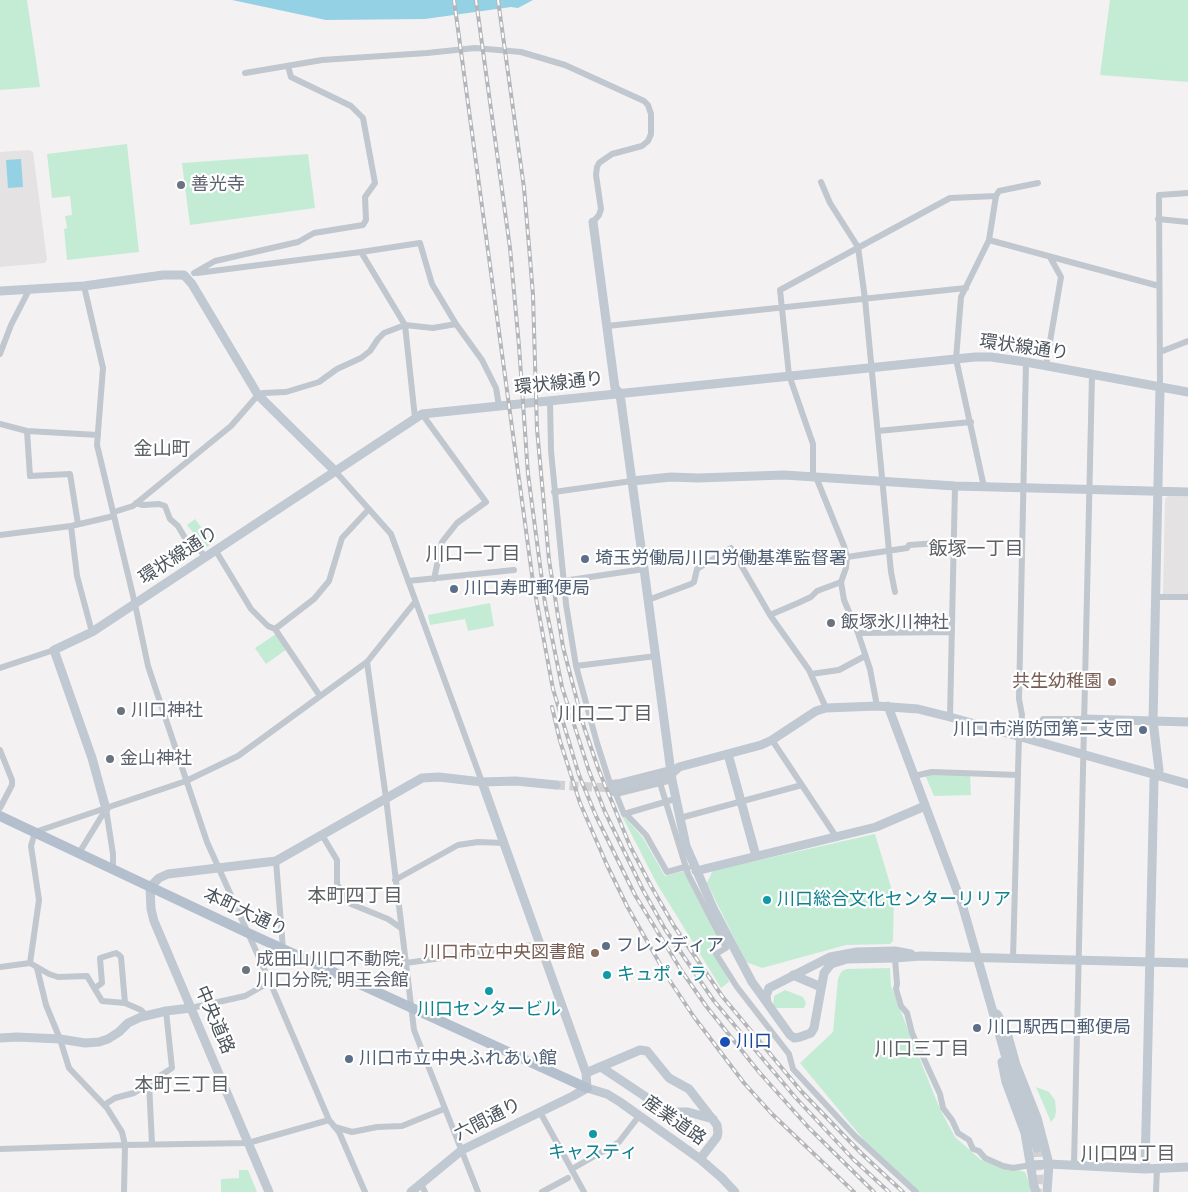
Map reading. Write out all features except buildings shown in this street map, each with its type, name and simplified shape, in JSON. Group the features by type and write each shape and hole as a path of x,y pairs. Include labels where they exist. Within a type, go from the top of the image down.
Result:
{"main road":[{"name":"本町大通り","path":"0,816 248,933 587,1088"}],"street":[{"path":"245,73 322,60 475,48 509,50 535,55 565,65 644,101 648,105 651,114 650,138 642,146 612,154 599,163 596,175 601,209 593,222 615,388 620,394 671,774 686,846 712,908 752,982 790,1035 794,1038 811,1033 814,1028 824,973 838,961 856,958 921,956 1188,963"},
{"path":"194,273 215,261 298,242 319,232 363,224 366,220 365,197 375,183 362,118 351,106 292,77 288,66"},
{"path":"821,182 830,203 858,247 865,299 892,572 896,592"},
{"path":"984,487 956,358 961,297 989,240 996,196 999,191 1038,183"},
{"path":"1145,1169 1154,780 1159,770 1153,721 1160,388 1159,195 1188,193"},
{"path":"877,706 870,670 858,633 844,600 841,582 846,568 847,557 815,477 813,444 789,376 780,290 950,198 996,196"},
{"path":"1158,219 1188,222"},
{"path":"989,240 1159,286"},
{"path":"0,291 84,286 163,274 184,275 420,243 432,284 456,324 482,360 496,388 500,406"},
{"path":"362,252 405,325 419,416 486,502 457,523 442,542 434,579"},
{"path":"1046,365 1060,277 1050,257"},
{"path":"184,275 192,284 258,395 335,471 391,534 586,1073 587,1088"},
{"path":"84,286 103,368 97,445 148,666 206,842 270,982 329,1120 339,1132 365,1192"},
{"path":"607,326 966,288"},
{"path":"0,353 28,290"},
{"path":"0,535 74,525 114,514 136,503 231,426 258,395 286,392 319,382 337,369 361,358 370,351 384,333 405,325 433,328 456,324"},
{"path":"1160,352 1188,341"},
{"name":"環状線通り","path":"0,668 54,650 92,632 419,416 956,358 991,357 1026,362 1188,392"},
{"path":"1013,959 1019,736 1022,715 1019,698 1026,362"},
{"path":"1074,1165 1092,375"},
{"path":"550,402 551,451 563,581 576,666 585,702 613,788 624,814 646,835 668,872 685,867 696,871 837,838 876,827 925,806"},
{"path":"878,431 970,422"},
{"path":"0,424 27,432 98,435"},
{"path":"27,432 30,476 70,474 79,585 92,632"},
{"path":"554,492 671,477 784,475 955,486 1188,492"},
{"path":"950,717 955,486"},
{"path":"136,503 165,506 170,519 178,526 185,538 199,549 206,558"},
{"path":"276,629 314,599 329,581 342,538 368,509"},
{"path":"847,557 906,548 909,545 954,542"},
{"path":"648,600 691,584 697,569 731,548 770,615 810,674 826,708"},
{"path":"216,551 251,609 268,626 276,629 320,696"},
{"path":"563,581 644,569"},
{"path":"408,582 514,570"},
{"path":"770,615 811,597 817,591 841,582"},
{"path":"1155,597 1188,597"},
{"path":"30,963 39,900 31,846 35,832 186,781 238,756 367,662 416,602"},
{"path":"858,633 952,632"},
{"path":"54,650 92,758 106,809 113,854 113,868"},
{"path":"576,666 656,656"},
{"path":"810,674 839,670 865,656"},
{"path":"367,662 416,1038 478,1192"},
{"path":"613,788 660,783 679,768 772,740 816,712 826,708 877,706 918,709 950,717 1188,784"},
{"path":"888,706 962,904 1009,1068 1030,1121 1037,1148"},
{"path":"1031,739 1036,726 1043,719 1188,722"},
{"path":"772,740 837,838"},
{"path":"0,750 12,780 12,785 0,808"},
{"path":"728,754 756,856"},
{"path":"914,776 932,772 1018,775"},
{"path":"613,788 671,774"},
{"path":"150,886 159,878 168,874 276,861 422,778 439,777 482,782 516,781 556,785"},
{"path":"660,783 685,867 726,948 716,954 737,987 789,1054 793,1069 855,1136 916,1192"},
{"path":"680,818 802,786"},
{"path":"626,814 675,799"},
{"path":"79,853 106,809"},
{"path":"322,835 337,860 337,884 345,898 351,904 388,919 401,928"},
{"path":"395,880 458,845 478,842 504,843"},
{"path":"276,861 284,949"},
{"name":"中央道路","path":"150,886 151,909 154,921 269,1192"},
{"path":"406,963 540,944"},
{"path":"767,1003 766,996 769,988 820,961 847,953 895,951 921,956"},
{"path":"95,988 102,983 100,958 116,953 119,954 121,957 124,1003"},
{"path":"895,958 896,989 912,1033 940,1094 943,1108 958,1133 968,1140 973,1148 985,1158 1013,1168 1049,1164 1145,1169 1188,1167"},
{"path":"741,960 753,977 769,988"},
{"path":"0,967 30,963 49,974 58,976 87,976 102,1001 124,1003 141,1010 146,1015"},
{"path":"37,968 46,1005 69,1068 104,1105 122,1132 125,1145 124,1192"},
{"path":"793,975 821,987"},
{"path":"0,1038 17,1037 99,1042 119,1032 128,1023 146,1015 191,1008 245,996 270,982"},
{"path":"992,1006 1006,1029 1016,1065 1037,1118 1049,1164 1047,1192"},
{"path":"992,1006 992,1021 1006,1082 1025,1133 1036,1192"},
{"path":"104,1105 114,1098 134,1093 172,1068 166,1011"},
{"path":"586,1073 640,1050 646,1051 669,1078 689,1089 717,1125 718,1133 700,1159"},
{"path":"601,1067 664,1109 688,1112 713,1119"},
{"path":"149,1083 152,1144"},
{"name":"六間通り","path":"411,1192 423,1188 462,1150 587,1088"},
{"name":"産業道路","path":"587,1088 612,1097 700,1159 735,1192"},
{"path":"335,1126 352,1132 377,1127 402,1126 444,1109"},
{"path":"540,1112 584,1192"},
{"path":"572,1169 618,1142 639,1116"},
{"path":"0,1149 248,1143 329,1120"},
{"path":"1156,1192 1157,1168"},
{"path":"542,1192 568,1178"}],"shaded area":[{"path":"29,150 33,152 47,260 45,263 0,267 0,152"},
{"path":"1168,496 1188,497 1188,595 1163,594 1165,499"}],"green space":[{"path":"0,0 27,0 40,87 0,90"},
{"path":"1110,0 1188,0 1188,82 1100,75"},
{"path":"127,144 139,252 67,260 64,229 67,228 65,216 72,215 70,196 52,198 47,154"},
{"path":"308,154 315,208 190,225 182,163"},
{"path":"195,519 213,543 205,548 187,525"},
{"path":"490,603 494,626 468,631 465,619 430,625 428,615"},
{"path":"276,634 287,649 266,664 255,648"},
{"path":"925,775 970,775 971,795 934,796"},
{"path":"622,816 643,838 665,876 684,871 719,941 716,948 729,982 721,988 657,884"},
{"path":"875,834 894,897 893,941 890,944 846,945 762,968 746,962 707,883 712,872"},
{"path":"890,968 891,986 940,1109 955,1137 981,1160 1025,1172 1033,1192 919,1192 868,1145 800,1063 833,1032 838,979 841,972 846,969"},
{"path":"785,990 803,997 806,1003 804,1008 776,1008 773,1005 774,996"},
{"path":"1036,1087 1049,1092 1055,1100 1055,1117 1051,1122"},
{"path":"239,1170 248,1170 257,1192 221,1192 221,1179 239,1178"}],"water":[{"path":"232,0 533,0 518,8 511,7 425,19 326,20"},
{"path":"21,159 23,187 8,188 6,160"}],"tunnel":[{"path":"556,785 613,788"},
{"path":"1037,1148 1039,1176 1037,1192"}],"railway":[{"path":"454,0 533,582 553,689 579,775 596,816 635,895 681,970 706,1006 759,1072 809,1128 874,1192"},
{"path":"476,0 510,248 528,474 545,603 562,687 589,771 605,812 643,890 665,929 714,1001 795,1097 853,1159 889,1192"},
{"path":"498,0 524,188 533,295 537,429 549,560 563,647 584,727 598,768 630,846 674,926 722,996 801,1091 861,1153 903,1192"},
{"path":"552,707 560,741 580,803 627,906 668,978 694,1017 744,1083 772,1114 854,1192"}],"place":[{"name":"善光寺","path":"181,185"},
{"name":"埼玉労働局川口労働基準監督署","path":"585,559"},
{"name":"川口寿町郵便局","path":"454,589"},
{"name":"飯塚氷川神社","path":"831,623"},
{"name":"共生幼稚園","path":"1112,682"},
{"name":"川口神社","path":"121,711"},
{"name":"川口市消防団第二支団","path":"1143,730"},
{"name":"金山神社","path":"110,759"},
{"name":"川口総合文化センターリリア","path":"767,900"},
{"name":"フレンディア","path":"606,946"},
{"name":"川口市立中央図書館","path":"595,953"},
{"name":"成田山川口不動院; 川口分院; 明王会館","path":"246,970"},
{"name":"キュポ・ラ","path":"607,975"},
{"name":"川口センタービル","path":"489,991"},
{"name":"川口駅西口郵便局","path":"977,1028"},
{"name":"川口","path":"725,1042"},
{"name":"川口市立中央ふれあい館","path":"349,1059"},
{"name":"キャスティ","path":"593,1134"}],"district":[{"name":"金山町","path":"162,450"},
{"name":"飯塚一丁目","path":"976,550"},
{"name":"川口一丁目","path":"473,555"},
{"name":"川口二丁目","path":"605,715"},
{"name":"本町四丁目","path":"355,897"},
{"name":"川口三丁目","path":"922,1050"},
{"name":"本町三丁目","path":"182,1086"},
{"name":"川口四丁目","path":"1128,1155"}]}
